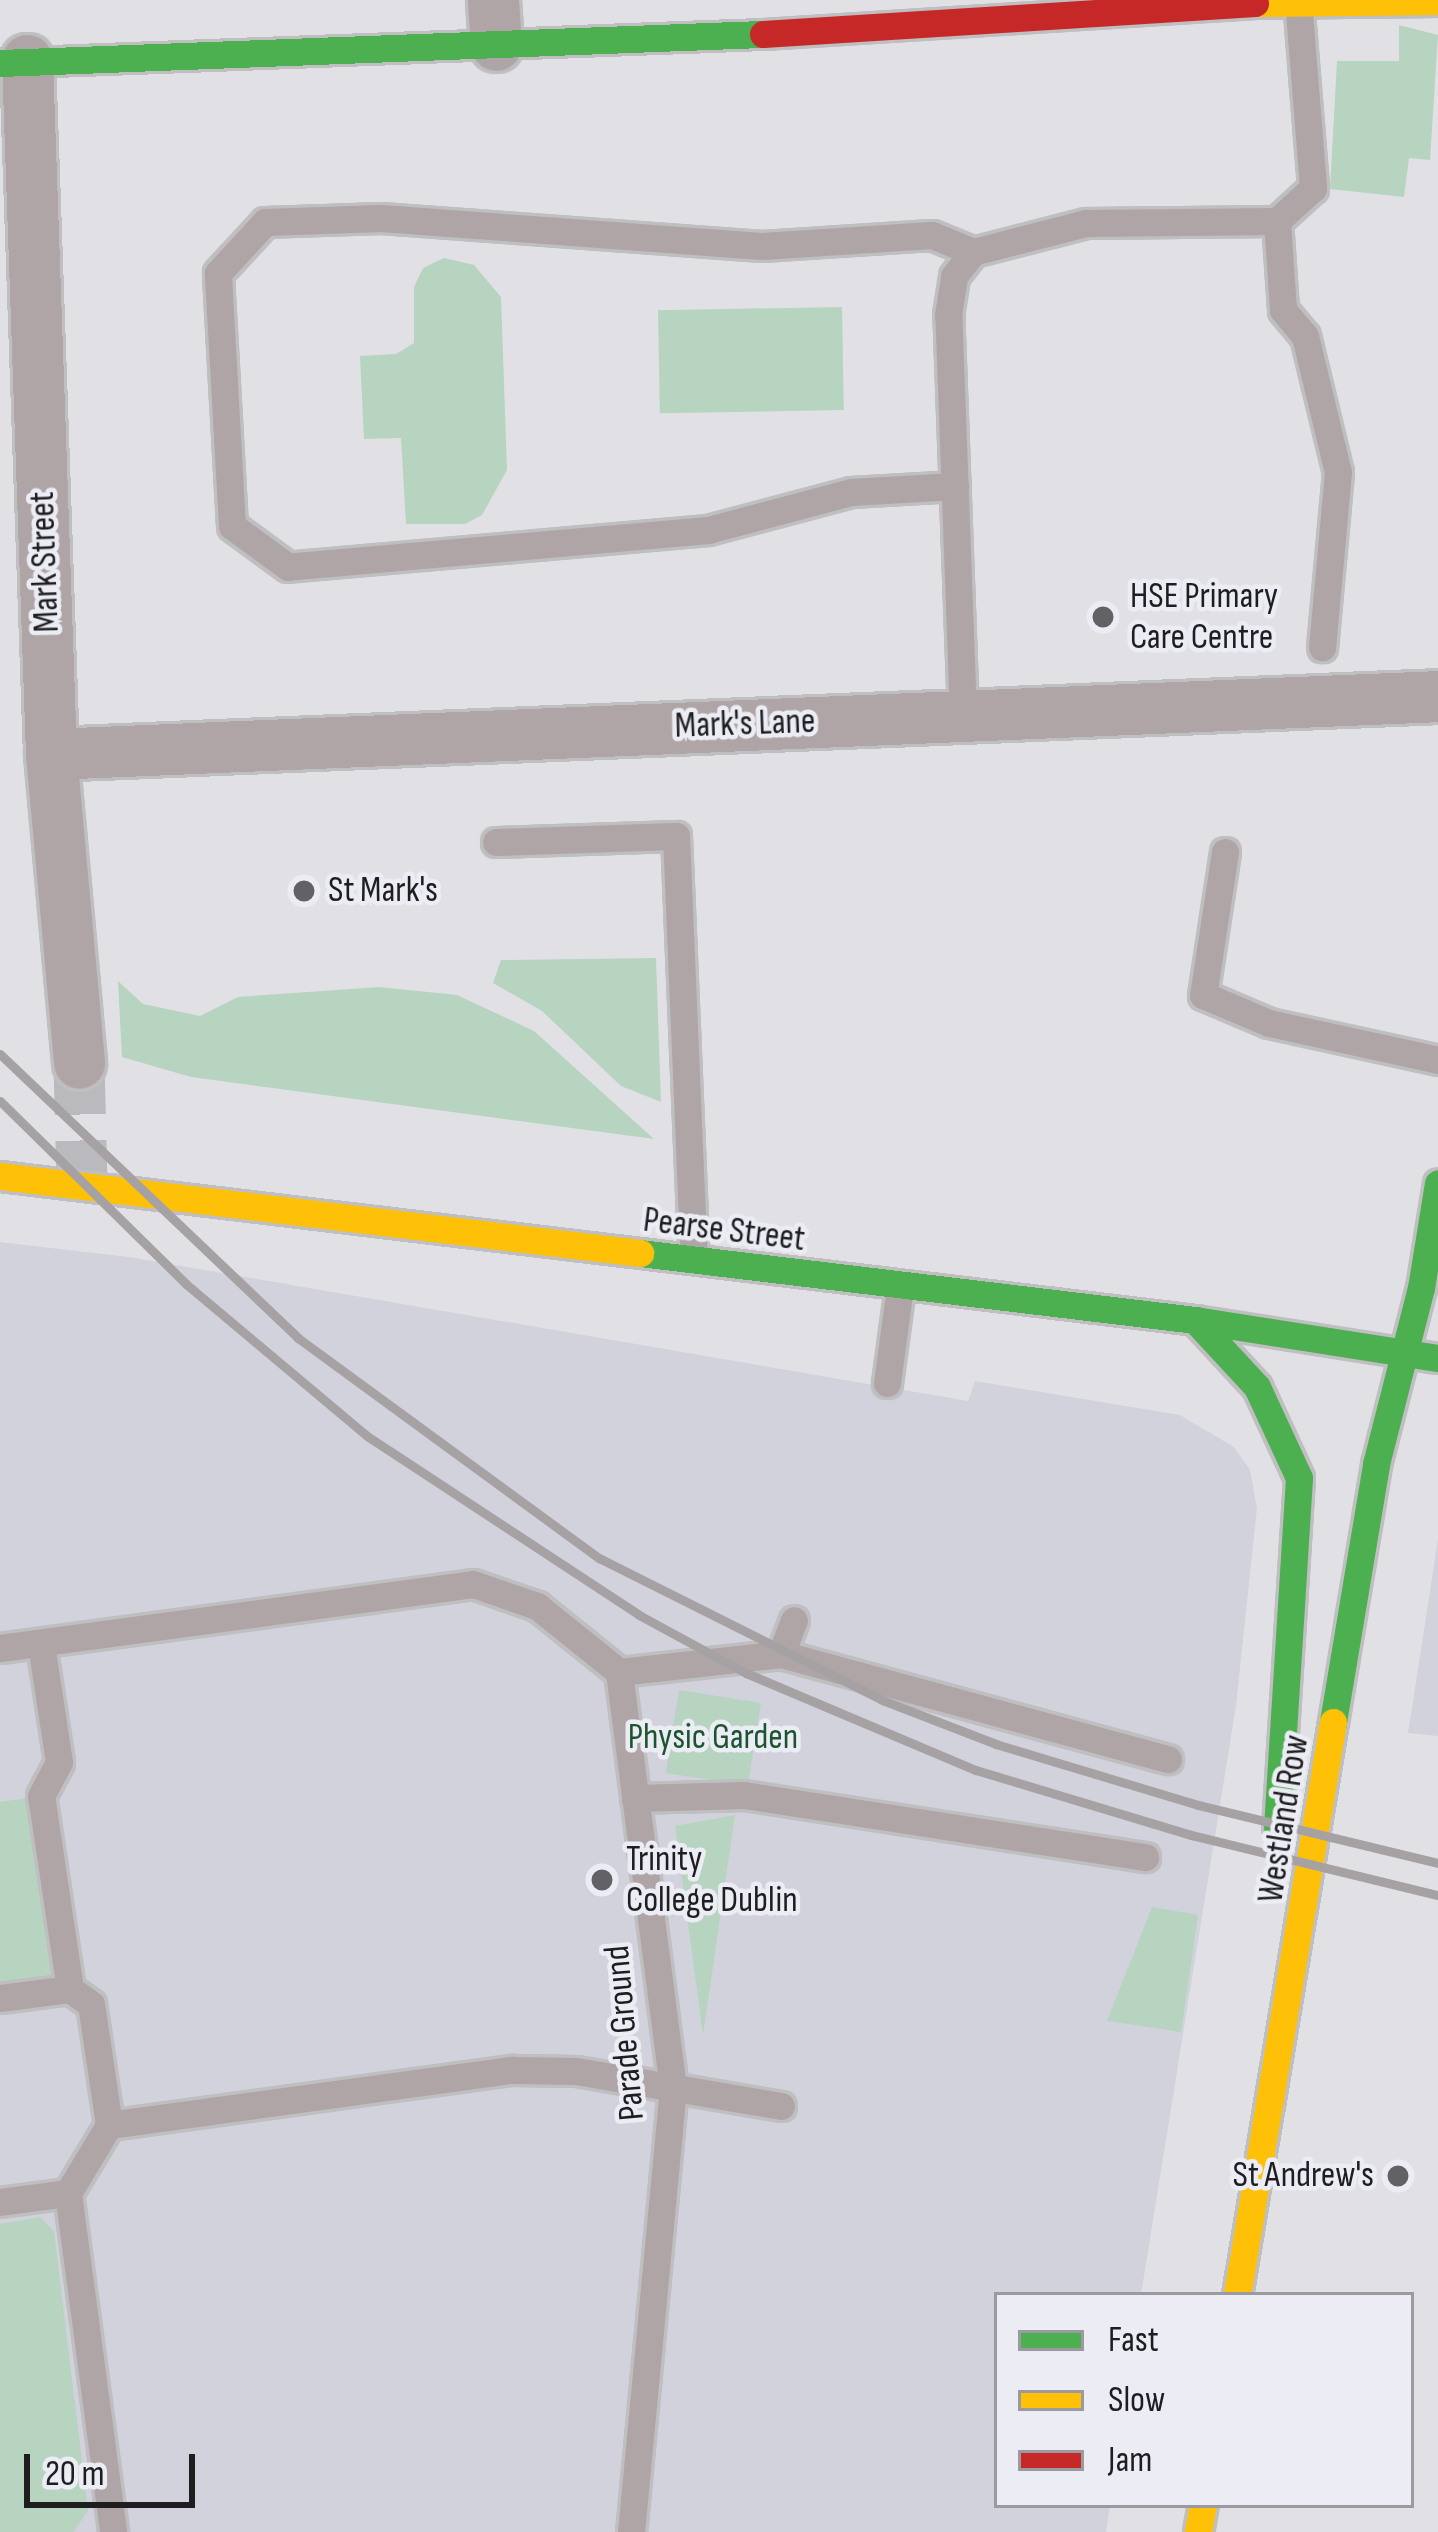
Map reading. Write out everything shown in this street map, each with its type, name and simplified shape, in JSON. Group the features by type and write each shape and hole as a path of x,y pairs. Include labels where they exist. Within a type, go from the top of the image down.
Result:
{"main road":[{"path":"14,61 495,22 1298,0 1438,1"},
{"name":"Pearse Street","path":"0,1176 694,1263 1195,1319 1438,1358"},
{"name":"Westland Row","path":"1237,2292 1284,1995 1300,1946 1363,1538 1438,1183"},
{"path":"1195,1319 1257,1387 1300,1478 1287,1742 1273,1851"},
{"path":"1268,1959 1284,1995"}],"street":[{"name":"Mark Street","path":"14,61 51,754 79,1063"},
{"name":"Mark's Lane","path":"51,754 1438,695"}],"lane":[{"path":"956,486 851,492 708,530 288,568 232,526 218,273 265,222 381,218 762,246 932,235 973,252 1085,223 1277,220 1313,188 1298,0"},
{"path":"1277,220 1283,310 1305,336 1338,472 1322,647"},
{"path":"963,715 948,315 954,276 973,252"},
{"path":"496,842 676,836 694,1263"},
{"path":"1225,852 1203,995 1269,1022 1438,1060"},
{"path":"887,1383 900,1287"},
{"path":"0,1648 472,1584 537,1606 619,1672 781,1654 1168,1759"},
{"path":"781,1654 794,1620"},
{"path":"41,1644 59,1762 41,1796 70,1989"},
{"name":"Parade Ground","path":"619,1672 673,2088 631,2532"},
{"path":"635,1798 744,1795 1145,1857"},
{"path":"0,1998 70,1989 91,2004 109,2125 68,2193 113,2532"},
{"path":"109,2125 546,2067 781,2106"},
{"path":"0,2202 68,2193"}],"shaded area":[{"name":"Trinity College Dublin","path":"0,1242 129,1257 968,1401 975,1381 1180,1415 1234,1447 1250,1470 1257,1508 1236,1706 1141,2292 994,2292 994,2508 1110,2508 1106,2532 0,2532"},
{"path":"1438,1539 1438,1736 1408,1733"}],"green space":[{"path":"1399,25 1438,35 1430,160 1409,158 1404,197 1330,189 1337,61 1399,61"},
{"path":"444,258 474,265 501,297 507,470 482,515 465,524 406,524 401,438 364,439 360,356 396,354 414,343 414,287 423,268"},
{"path":"842,307 844,410 660,413 658,310"},
{"path":"656,958 661,1102 621,1086 542,1011 493,983 501,960"},
{"path":"118,981 143,1004 200,1016 238,997 379,987 457,995 534,1031 654,1139 191,1077 122,1057"},
{"name":"Physic Garden","path":"679,1690 761,1703 748,1786 666,1773"},
{"path":"27,1798 52,1980 0,1987 0,1802"},
{"name":"Physic Garden","path":"735,1815 703,2035 675,1826"},
{"path":"1152,1907 1198,1915 1181,2032 1107,2021"},
{"path":"40,2217 54,2231 88,2511 73,2532 0,2532 0,2224"}],"tunnel":[{"path":"79,1063 82,1186"}],"railway":[{"path":"0,1054 298,1338 599,1558 882,1700 996,1744 1198,1805 1438,1863"},
{"path":"0,1101 186,1284 367,1436 639,1615 746,1673 976,1770 1191,1835 1438,1895"}],"traffic: fast":[{"path":"0,63 763,34"},
{"path":"1333,1722 1376,1464 1421,1288 1438,1183"},
{"path":"640,1253 1195,1320 1438,1358"},
{"path":"1195,1320 1257,1387 1299,1478 1277,1826"}],"traffic: slow":[{"path":"1255,3 1438,1"},
{"path":"0,1176 640,1253"},
{"path":"1238,2292 1333,1722"},
{"path":"1198,2532 1202,2508"}],"traffic: jam":[{"path":"763,34 1255,3"}],"place":[{"name":"HSE Primary Care Centre","path":"1103,617"},
{"name":"St Mark's","path":"304,891"},
{"name":"Trinity College Dublin","path":"602,1880"},
{"name":"St Andrew's","path":"1398,2176"}]}
